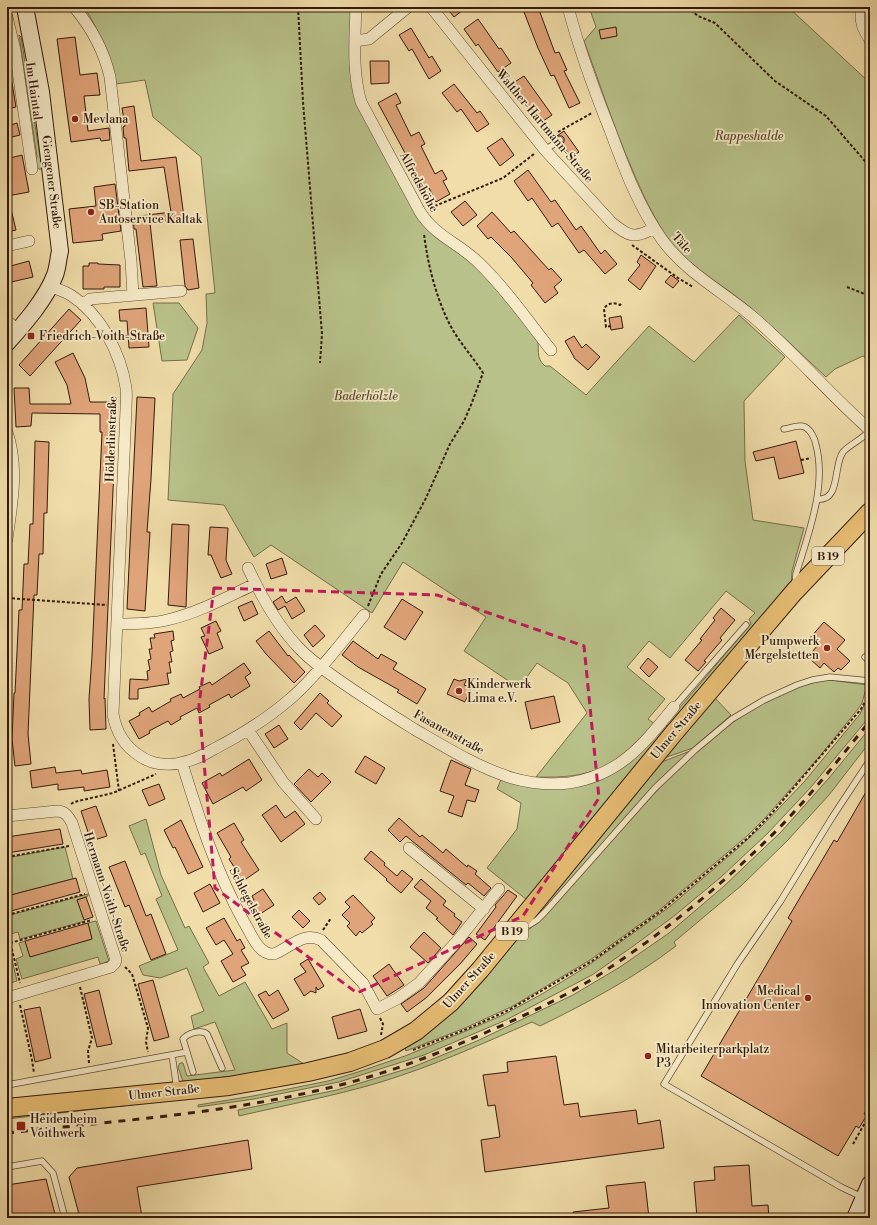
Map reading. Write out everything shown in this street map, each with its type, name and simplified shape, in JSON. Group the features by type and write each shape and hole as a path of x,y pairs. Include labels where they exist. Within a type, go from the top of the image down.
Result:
{"main road":[{"name":"Giengener Straße","path":"7,343 13,326 49,286 56,270 60,245 41,92 27,9"},
{"name":"B 19","path":"790,596 870,512"},
{"name":"Ulmer Straße","path":"7,1108 242,1084 308,1072 350,1062 385,1049 416,1031 451,1002 480,970 654,756 790,596"},
{"path":"855,1218 867,1191"}],"street":[{"path":"74,7 95,37 108,66 131,261 133,295"},
{"name":"Alfredshöhe","path":"356,7 355,71 356,83 361,102 420,212 426,222 439,234 463,250 486,269 551,350"},
{"path":"355,42 370,39 408,7"},
{"name":"Walther-Hartmann-Straße","path":"431,7 543,147 597,208 622,231"},
{"name":"Täle","path":"568,7 581,51 630,181 654,228 664,243 681,262 705,282 753,317 870,430"},
{"path":"857,8 860,14 862,28 870,40"},
{"path":"7,18 27,9"},
{"name":"Im Haintal","path":"7,18 15,50 32,169"},
{"path":"622,231 632,235 638,235 654,228"},
{"path":"7,246 29,241"},
{"name":"Hölderlinstraße","path":"49,286 68,293 83,305 95,318 109,340 120,364 126,388 118,624 113,714 115,726 119,736 136,754 159,763 182,763 209,752 248,730 290,700 321,668 364,614"},
{"path":"83,305 90,299 180,291"},
{"path":"7,432 12,456 13,471 12,497 7,539"},
{"name":"Fasanenstraße","path":"248,568 272,614 289,638 321,668 392,716 474,762 512,778 541,783 568,783 582,780 609,770 627,758 644,743 674,707"},
{"path":"118,624 159,622 181,616 212,604 255,584"},
{"path":"248,730 283,782 316,819"},
{"name":"Schlegelstraße","path":"182,763 204,834 221,877 260,948 269,954 274,954 304,938 314,937 322,940"},
{"path":"7,816 57,811 65,813"},
{"name":"Hermann-Voith-Straße","path":"7,998 111,967 115,963 116,956 72,823 65,813"},
{"path":"409,848 484,909"},
{"path":"322,940 363,983 377,1009 397,999 419,983 458,940 499,889"}],"lane":[{"path":"543,147 560,140"},
{"path":"784,429 801,426 808,430 812,435 817,449 820,475 817,499 790,596"},
{"path":"817,499 825,499 829,497 843,453 864,437 870,430"},
{"path":"674,707 746,625"},
{"path":"865,657 870,662"},
{"path":"520,921 529,924 537,920 666,777 716,732 742,712 764,700 812,680 830,678 870,681"},
{"path":"867,1191 841,1187 664,1084 731,975 780,902 833,816 870,760"},
{"path":"193,1072 183,1042 184,1038 201,1031 206,1032 222,1068"},
{"path":"7,1085 187,1052"},
{"path":"172,1055 177,1091"},
{"path":"7,1167 42,1161 53,1173 65,1218"}],"path":[{"path":"298,7 302,102 322,334 320,362"},
{"path":"687,7 698,16 716,23 775,81 826,116 870,167"},
{"path":"788,7 822,11 847,11 857,8"},
{"path":"420,212 503,178 543,147 564,127 602,109"},
{"path":"364,614 381,574 402,543 426,498 450,444 466,416 483,373 451,326 440,302 426,253 424,226 426,222"},
{"path":"622,231 627,241 678,278 696,288"},
{"path":"847,287 870,296"},
{"path":"611,326 606,327 603,312 604,309 609,304 616,303 620,305 622,302"},
{"path":"7,598 118,605"},
{"path":"412,1051 509,1010 581,967 622,940 667,906 743,842 772,813 861,709 866,700 870,685"},
{"path":"119,736 114,740 113,748 119,791"},
{"path":"65,813 74,802 119,791 155,775 158,773 159,763"},
{"path":"7,857 78,844"},
{"path":"7,915 94,891"},
{"path":"10,944 102,917"},
{"path":"322,940 325,926 331,918"},
{"path":"7,929 32,1060 34,1080"},
{"path":"115,963 127,968 132,974 148,1028 146,1042 150,1059"},
{"path":"77,977 92,1038 88,1057 90,1070"},
{"path":"381,1038 383,1024"},
{"path":"853,1144 870,1114"}],"highlighted area":[{"path":"214,588 437,595 584,646 599,798 523,916 357,993 215,888 199,705"}],"green space":[{"name":"Baderhölzle","path":"84,7 352,7 350,70 411,204 479,267 537,337 539,356 542,363 545,366 550,366 586,395 649,326 694,362 739,315 785,357 744,401 745,461 753,520 804,528 792,571 791,589 668,727 665,725 751,624 749,619 755,613 726,591 670,658 649,641 627,667 665,699 648,719 656,725 643,739 630,751 603,768 573,776 536,777 587,713 568,683 537,663 519,688 464,651 486,617 403,562 372,613 271,545 254,557 224,505 168,500 173,394 202,350 207,323 206,294 215,293 201,157 153,117 145,80 116,84 107,54 90,16"},
{"name":"Rappeshalde","path":"589,7 788,7 870,83 870,361 863,356 835,369 826,377 757,314 689,261 672,244 655,217 636,179 613,122 584,41 596,27"},
{"path":"19,35 21,37 42,169 35,167 34,163 37,157"},
{"path":"153,303 179,303 198,328 187,360 162,361"},
{"path":"830,680 867,685 862,703 819,757 747,836 657,912 590,960 513,1006 465,1028 406,1051 405,1047 516,937 526,932 542,918 654,794 713,737 736,720 784,693 818,682"},
{"path":"870,693 870,716 811,787 768,833 721,877 674,916 592,975 506,1020 424,1055 339,1082 254,1099 198,1107 198,1105 328,1081 405,1056 503,1015 542,994 586,967 668,908 761,827 804,782 860,714"},
{"path":"714,697 731,715 693,748 661,759"},
{"path":"663,728 666,730 527,900 487,868 517,829 521,803 497,789 502,777 586,782"},
{"path":"870,728 870,742 829,795 787,841 742,885 674,942 676,946 644,969 593,999 540,1026 532,1022 420,1069 381,1082 346,1092 239,1116 238,1110 337,1090 413,1067 477,1041 573,995 620,967 669,933 723,887 781,832 829,778"},
{"path":"690,751 548,905 535,917 659,763"},
{"path":"146,819 161,875 185,928 189,926 209,963 203,967 219,996 245,982 272,1029 287,1023 287,1053 304,1064 243,1075 183,1082 178,1067 180,1063 183,1063 187,1076 235,1070 215,1022 194,1029 191,1016 204,1011 187,968 160,978 143,975 139,966 178,950 156,899 162,896 145,853 141,855 129,826"},
{"path":"65,847 73,879 7,896 7,858"},
{"path":"88,894 88,896 77,900 85,921 20,939 18,932 10,934 7,916"},
{"path":"7,896 11,911 7,912"},
{"path":"96,921 109,961 100,964 98,957 22,979 16,959 23,956 19,943 25,941 30,956 92,939 88,923"},
{"path":"7,938 17,981 7,984"},
{"path":"262,1089 246,1092 7,1119 7,1116"}],"building":[{"path":"446,7 467,7 454,17"},
{"path":"522,7 538,7 555,53 559,52 567,70 564,71 580,103 569,108 554,75 551,76"},
{"path":"478,19 499,49 501,48 511,63 498,72 478,44 476,46 464,29"},
{"path":"616,27 617,36 601,39 599,30"},
{"path":"411,28 429,58 432,56 441,71 429,79 412,49 409,51 399,35"},
{"path":"75,37 80,75 97,73 100,95 84,96 88,131 109,128 110,140 101,141 100,138 71,142 57,39"},
{"path":"370,61 389,61 389,83 371,84"},
{"path":"524,76 552,115 539,124 510,85"},
{"path":"7,77 11,77 16,107 7,109"},
{"path":"454,84 477,113 480,111 489,124 477,132 461,109 457,112 442,93"},
{"path":"396,93 401,103 396,105 411,136 419,132 425,144 421,146 435,174 442,170 447,179 443,181 450,194 436,202 429,188 425,190 378,103"},
{"path":"134,106 141,161 176,157 183,210 184,219 150,223 157,286 143,287 136,229 134,229 133,217 171,212 164,167 129,171 126,138 124,138 123,127 125,126 122,108"},
{"path":"17,123 20,135 12,137 8,126"},
{"path":"564,131 579,152 571,157 562,144 564,142 564,138 562,136 557,136"},
{"path":"502,138 514,155 500,166 487,148"},
{"path":"22,155 29,192 7,196 7,186 10,185 7,164 11,164 10,158"},
{"path":"528,170 551,202 555,200 576,230 581,226 601,254 605,250 617,264 605,274 584,250 579,253 558,223 552,227 532,198 528,201 514,181"},
{"path":"115,184 121,231 102,234 103,240 73,243 69,209 96,206 94,187"},
{"path":"465,201 477,215 463,226 451,212"},
{"path":"7,205 10,205 16,230 7,232"},
{"path":"492,212 511,233 514,231 549,270 551,268 562,280 554,287 558,293 545,303 531,285 533,283 511,257 491,237 488,239 477,226"},
{"path":"193,239 199,288 188,290 185,286 180,240"},
{"path":"641,255 656,266 640,290 628,280 640,265 637,262"},
{"path":"29,261 33,277 7,283 7,267"},
{"path":"89,263 120,265 120,287 83,289 83,266 89,266"},
{"path":"671,275 679,281 673,288 665,282"},
{"path":"146,308 149,347 129,348 127,321 120,321 119,310"},
{"path":"69,309 81,320 30,376 19,365"},
{"path":"621,316 623,328 611,330 609,318"},
{"path":"574,336 582,348 586,344 600,357 588,370 574,358 565,341"},
{"path":"73,353 85,378 90,402 115,402 115,444 104,699 105,698 106,729 90,730 89,699 102,432 100,432 100,414 32,413 31,426 16,427 14,388 29,388 30,404 71,404 67,385 55,362"},
{"path":"137,397 155,398 147,532 150,532 145,611 127,609"},
{"path":"35,441 49,442 47,513 44,513 43,554 39,554 37,595 34,595 28,734 31,764 15,766 12,739 19,610 22,610 24,564 28,564 30,524 33,524"},
{"path":"796,441 804,473 779,479 774,457 756,461 753,452"},
{"path":"172,524 189,525 186,607 168,605"},
{"path":"210,527 228,528 226,560 232,574 221,578 211,555 208,555"},
{"path":"282,558 287,574 271,579 266,564"},
{"path":"282,596 286,603 296,597 305,611 292,619 285,606 278,610 273,602"},
{"path":"402,599 423,612 405,640 384,627"},
{"path":"252,601 258,614 244,621 238,607"},
{"path":"721,608 735,620 720,638 722,640 704,661 706,662 698,671 685,660 702,640 700,639 715,620 713,618"},
{"path":"216,621 221,631 217,633 223,648 209,654 201,637 205,636 201,628"},
{"name":"Pumpwerk Mergelstetten","path":"824,622 845,640 837,649 850,661 841,670 838,668 834,672 824,663 820,668 808,657 817,646 809,639"},
{"path":"315,625 325,636 313,647 304,635"},
{"path":"173,631 174,640 171,641 173,651 170,652 172,662 169,662 171,673 167,673 169,684 138,689 138,699 129,699 130,679 148,680 147,671 150,670 148,660 151,659 149,649 152,649 150,638 155,638 154,634"},
{"path":"269,631 288,656 289,655 305,672 294,683 266,654 256,641"},
{"path":"353,641 378,659 381,654 397,663 393,669 426,689 417,704 397,692 399,690 358,667 342,655"},
{"path":"648,658 658,667 649,677 640,668"},
{"path":"244,663 251,673 245,677 250,686 231,698 229,694 209,705 210,707 199,713 197,708 180,717 181,719 171,725 168,721 149,731 150,733 139,739 129,721 140,715 139,713 149,707 152,712 171,701 170,699 181,694 183,698 200,689 199,687 210,682 212,685"},
{"name":"Kinderwerk Lima e.V.","path":"454,679 459,681 467,679 464,685 471,688 465,702 447,694"},
{"path":"320,693 329,701 327,703 342,716 332,727 316,713 301,730 294,723"},
{"path":"554,696 560,722 531,729 525,702"},
{"path":"279,725 288,739 274,748 265,734"},
{"path":"365,756 385,768 376,784 355,772"},
{"path":"249,759 262,780 246,791 243,787 213,804 202,783 220,773 222,776"},
{"path":"451,760 471,769 465,785 479,790 475,802 467,800 462,817 448,812 454,796 440,791"},
{"path":"55,767 56,773 81,770 82,774 107,770 110,787 84,791 84,787 58,790 58,784 32,788 30,771"},
{"path":"309,769 318,777 322,773 331,782 311,802 294,784"},
{"path":"159,784 165,799 149,806 142,790"},
{"name":"Medical Innovation Center","path":"870,785 870,1103 864,1114 867,1115 859,1128 856,1126 838,1156 701,1076 792,921 788,918 834,840 837,842"},
{"path":"276,805 285,818 295,811 305,824 281,842 262,815"},
{"path":"96,806 107,836 91,841 81,811"},
{"path":"399,818 420,837 422,835 443,853 446,849 467,867 468,865 477,871 475,874 491,888 484,896 468,883 466,885 406,836 400,842 388,830"},
{"path":"181,820 203,867 188,874 175,847 173,848 164,830"},
{"path":"234,823 244,840 241,842 259,870 243,881 229,859 231,857 217,833"},
{"path":"60,829 63,844 7,853 7,837"},
{"path":"371,851 397,876 402,870 413,879 401,893 364,859"},
{"path":"125,861 146,916 151,914 166,954 151,960 129,905 125,907 109,867"},
{"path":"76,878 80,892 11,911 7,896"},
{"path":"421,879 446,901 443,905 455,914 454,916 462,922 453,935 436,919 438,918 426,908 431,901 414,887"},
{"path":"210,884 220,903 203,912 194,893"},
{"path":"263,889 274,905 257,916 249,903 254,900 252,896"},
{"path":"508,890 517,896 485,940 476,934 496,907 495,905"},
{"path":"320,892 326,899 319,905 313,898"},
{"path":"353,895 375,918 371,922 373,924 362,933 360,931 356,936 347,926 350,923 342,915 350,907 345,902"},
{"path":"86,897 93,917 84,920 77,900"},
{"path":"299,910 310,921 303,928 292,917"},
{"path":"224,918 237,941 240,939 245,948 241,950 249,963 241,967 246,975 233,982 221,961 233,954 224,940 216,945 206,928"},
{"path":"88,923 92,939 30,957 25,941"},
{"path":"424,932 441,948 428,963 410,947"},
{"path":"469,937 477,944 461,963 426,998 407,1012 401,1004 424,988"},
{"path":"308,959 324,986 318,990 316,987 316,993 311,991 304,996 294,979 306,972 300,964"},
{"path":"389,964 404,985 387,996 373,976"},
{"path":"153,980 169,1037 154,1041 138,984"},
{"path":"99,990 112,1044 97,1047 84,994"},
{"path":"278,990 289,1010 273,1019 258,995 266,991 269,996"},
{"path":"40,1007 51,1058 35,1062 24,1010"},
{"path":"360,1009 367,1031 338,1039 332,1017"},
{"path":"556,1056 564,1105 578,1103 580,1117 636,1110 638,1124 660,1120 664,1148 485,1172 481,1140 500,1137 495,1105 488,1106 483,1075 508,1072 507,1062"},
{"path":"248,1140 252,1169 137,1187 142,1217 80,1218 69,1177 77,1168"},
{"path":"749,1165 752,1206 768,1205 769,1218 697,1218 694,1182 715,1180 714,1167"},
{"path":"46,1179 56,1218 7,1218 7,1185"},
{"path":"645,1182 649,1218 574,1218 573,1212 609,1208 606,1186"}],"railway":[{"path":"7,1133 168,1116 249,1104 328,1088 389,1071 468,1040 528,1013 581,986 617,963 663,930 707,895 783,824 821,781 870,721"}],"place":[{"name":"Mevlana","path":"75,119"},
{"name":"SB-Station Autoservice Kaltak","path":"91,212"},
{"name":"Friedrich-Voith-Straße","path":"31,336"},
{"name":"Pumpwerk Mergelstetten","path":"827,648"},
{"name":"Kinderwerk Lima e.V.","path":"459,691"},
{"name":"Medical Innovation Center","path":"808,998"},
{"name":"Mitarbeiterparkplatz P3","path":"648,1056"},
{"name":"Heidenheim Voithwerk","path":"21,1126"}]}
